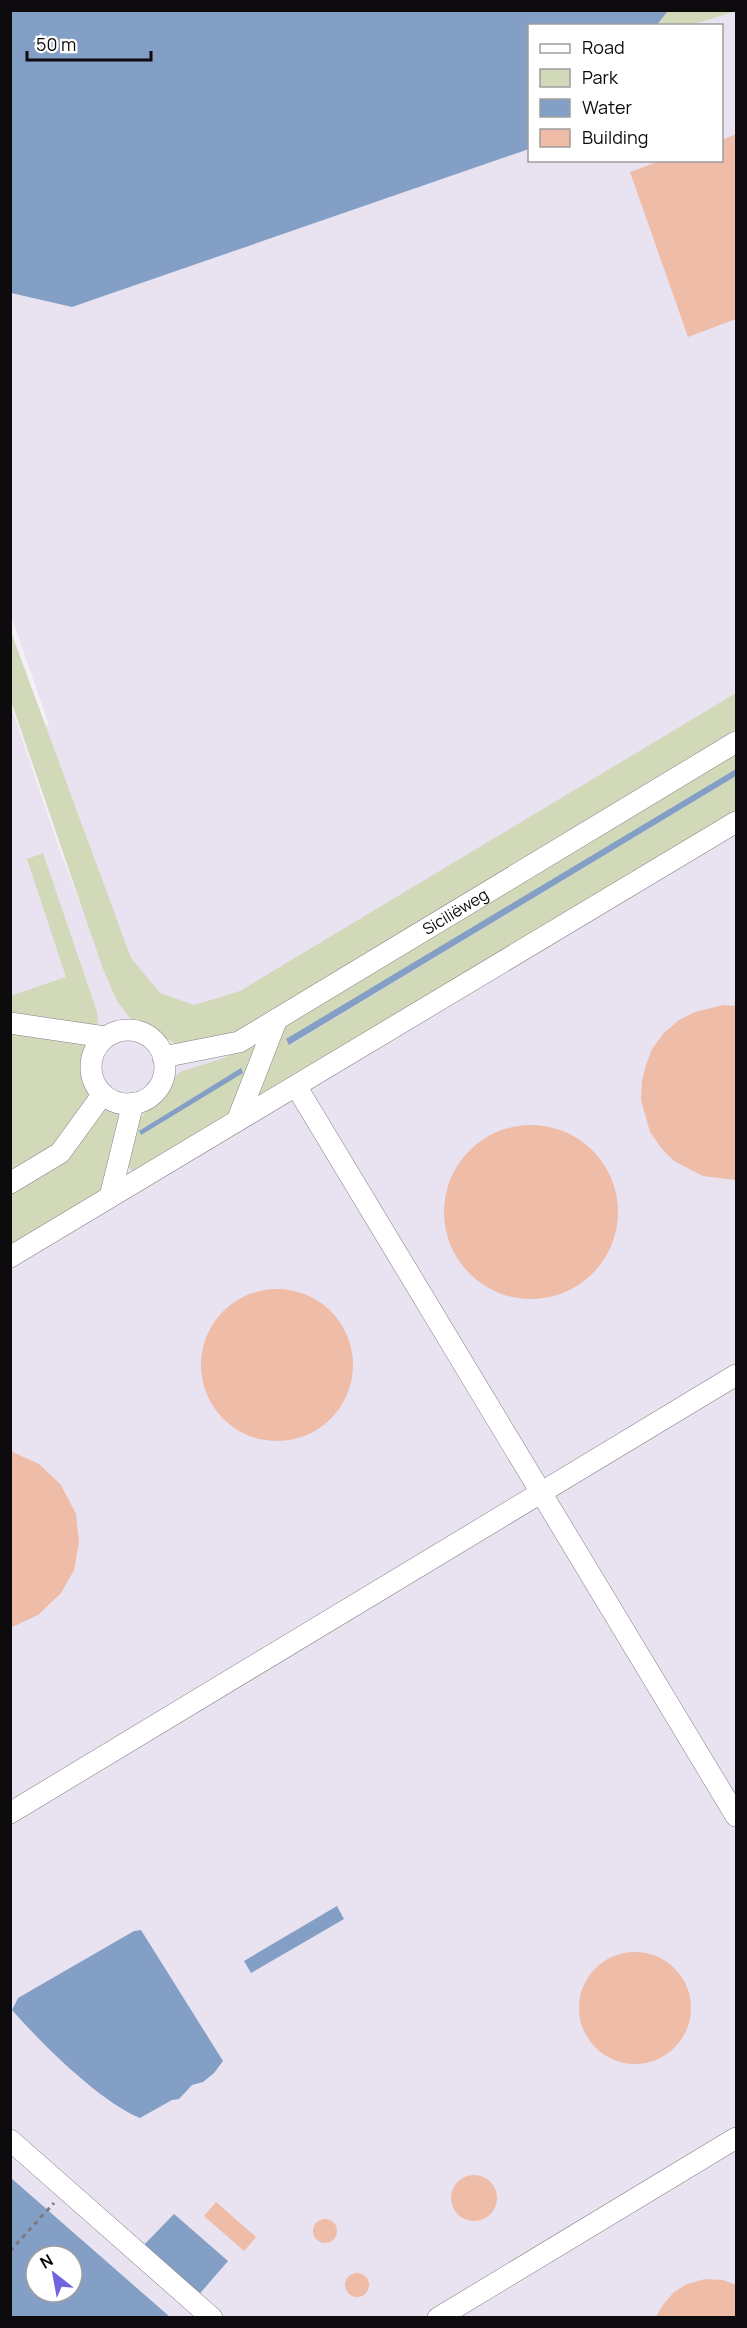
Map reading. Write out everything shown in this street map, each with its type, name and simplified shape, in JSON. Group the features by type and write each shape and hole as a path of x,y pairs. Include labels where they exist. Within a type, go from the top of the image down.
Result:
{"street":[{"name":"Siciliëweg","path":"164,1057 239,1042 736,742"},
{"path":"10,1257 736,822"},
{"path":"237,1121 277,1019"},
{"path":"10,1023 105,1037"},
{"path":"129,1030 151,1037 159,1046 164,1057 163,1078 158,1087 143,1101 122,1103 102,1094 92,1076 93,1054 105,1037 117,1031 129,1030"},
{"path":"296,1086 736,1816"},
{"path":"10,1183 60,1153 102,1094"},
{"path":"110,1197 133,1103"},
{"path":"10,1813 736,1375"},
{"path":"438,2318 736,2138"},
{"path":"10,2140 212,2318"}],"path":[{"path":"10,2251 56,2201"}],"shaded area":[{"path":"736,11 736,697 245,992 178,1010 137,978 35,732 49,725 11,615 10,293 72,307 528,149 528,162 723,162 723,24 695,24"},
{"path":"10,703 61,854 118,1001 158,1049 736,712 736,2317 138,2317 84,2267 84,2244 57,2244 11,2207"}],"green space":[{"path":"668,11 736,11 695,24 658,24"},
{"path":"10,629 131,958 160,993 194,1005 240,991 736,693 736,729 241,1029 222,1037 176,1044 130,1018 117,1001 103,969 11,701"},
{"path":"736,753 736,769 286,1040 290,1045 736,776 736,811 251,1104 280,1028"},
{"path":"43,853 97,1012 98,1023 92,1026 11,1016 10,996 66,977 27,859"},
{"path":"11,1030 88,1040 81,1072 89,1101 53,1148 11,1174"},
{"path":"256,1042 260,1047 232,1116 140,1171 132,1171 128,1165 133,1128 147,1109 167,1092 171,1081 180,1072 224,1058"},
{"path":"111,1109 118,1115 121,1124 101,1195 11,1249 11,1193 101,1112"}],"water":[{"path":"11,10 668,10 658,24 528,24 528,149 72,307 11,293"},
{"path":"736,769 736,776 289,1045 286,1039"},
{"path":"241,1068 243,1073 141,1135 139,1131"},
{"path":"337,1906 344,1919 251,1973 244,1961"},
{"path":"141,1930 223,2061 214,2073 203,2082 192,2085 179,2099 172,2100 140,2118 107,2099 89,2085 55,2055 12,2010 18,1998 134,1931"},
{"path":"10,2178 11,2178 170,2317 11,2317"},
{"path":"174,2214 228,2261 196,2298 140,2249"}],"building":[{"path":"736,134 736,319 688,337 630,172 658,162 723,162 723,140"},
{"path":"723,1005 736,1006 736,1180 703,1176 674,1161 650,1132 641,1100 646,1065 652,1049 664,1033 679,1020 695,1012"},
{"path":"531,1125 548,1126 564,1131 580,1139 593,1150 604,1163 612,1179 617,1195 617,1229 612,1245 604,1261 593,1274 580,1285 564,1293 548,1298 531,1299 514,1298 498,1293 482,1285 469,1274 458,1261 450,1245 445,1229 444,1212 445,1195 450,1179 458,1163 469,1150 482,1139 498,1131 514,1126"},
{"path":"277,1289 306,1295 331,1311 347,1336 353,1365 347,1394 331,1419 306,1435 277,1441 248,1435 223,1419 207,1394 201,1365 207,1336 223,1311 248,1295"},
{"path":"10,1451 39,1464 61,1485 76,1514 79,1542 74,1570 61,1593 38,1615 10,1628"},
{"path":"635,1952 656,1956 675,1968 687,1987 691,2008 687,2029 675,2048 656,2060 635,2064 614,2060 595,2048 583,2029 579,2008 583,1987 595,1968 614,1956"},
{"path":"474,2175 490,2182 497,2198 490,2214 474,2221 458,2214 451,2198 458,2182"},
{"path":"216,2202 256,2237 244,2251 204,2216"},
{"path":"325,2219 334,2222 337,2231 334,2240 325,2243 316,2240 313,2231 316,2222"},
{"path":"357,2273 366,2276 369,2285 366,2294 357,2297 348,2294 345,2285 348,2276"},
{"path":"705,2279 723,2280 736,2285 736,2318 655,2318 674,2292 687,2284"}]}
